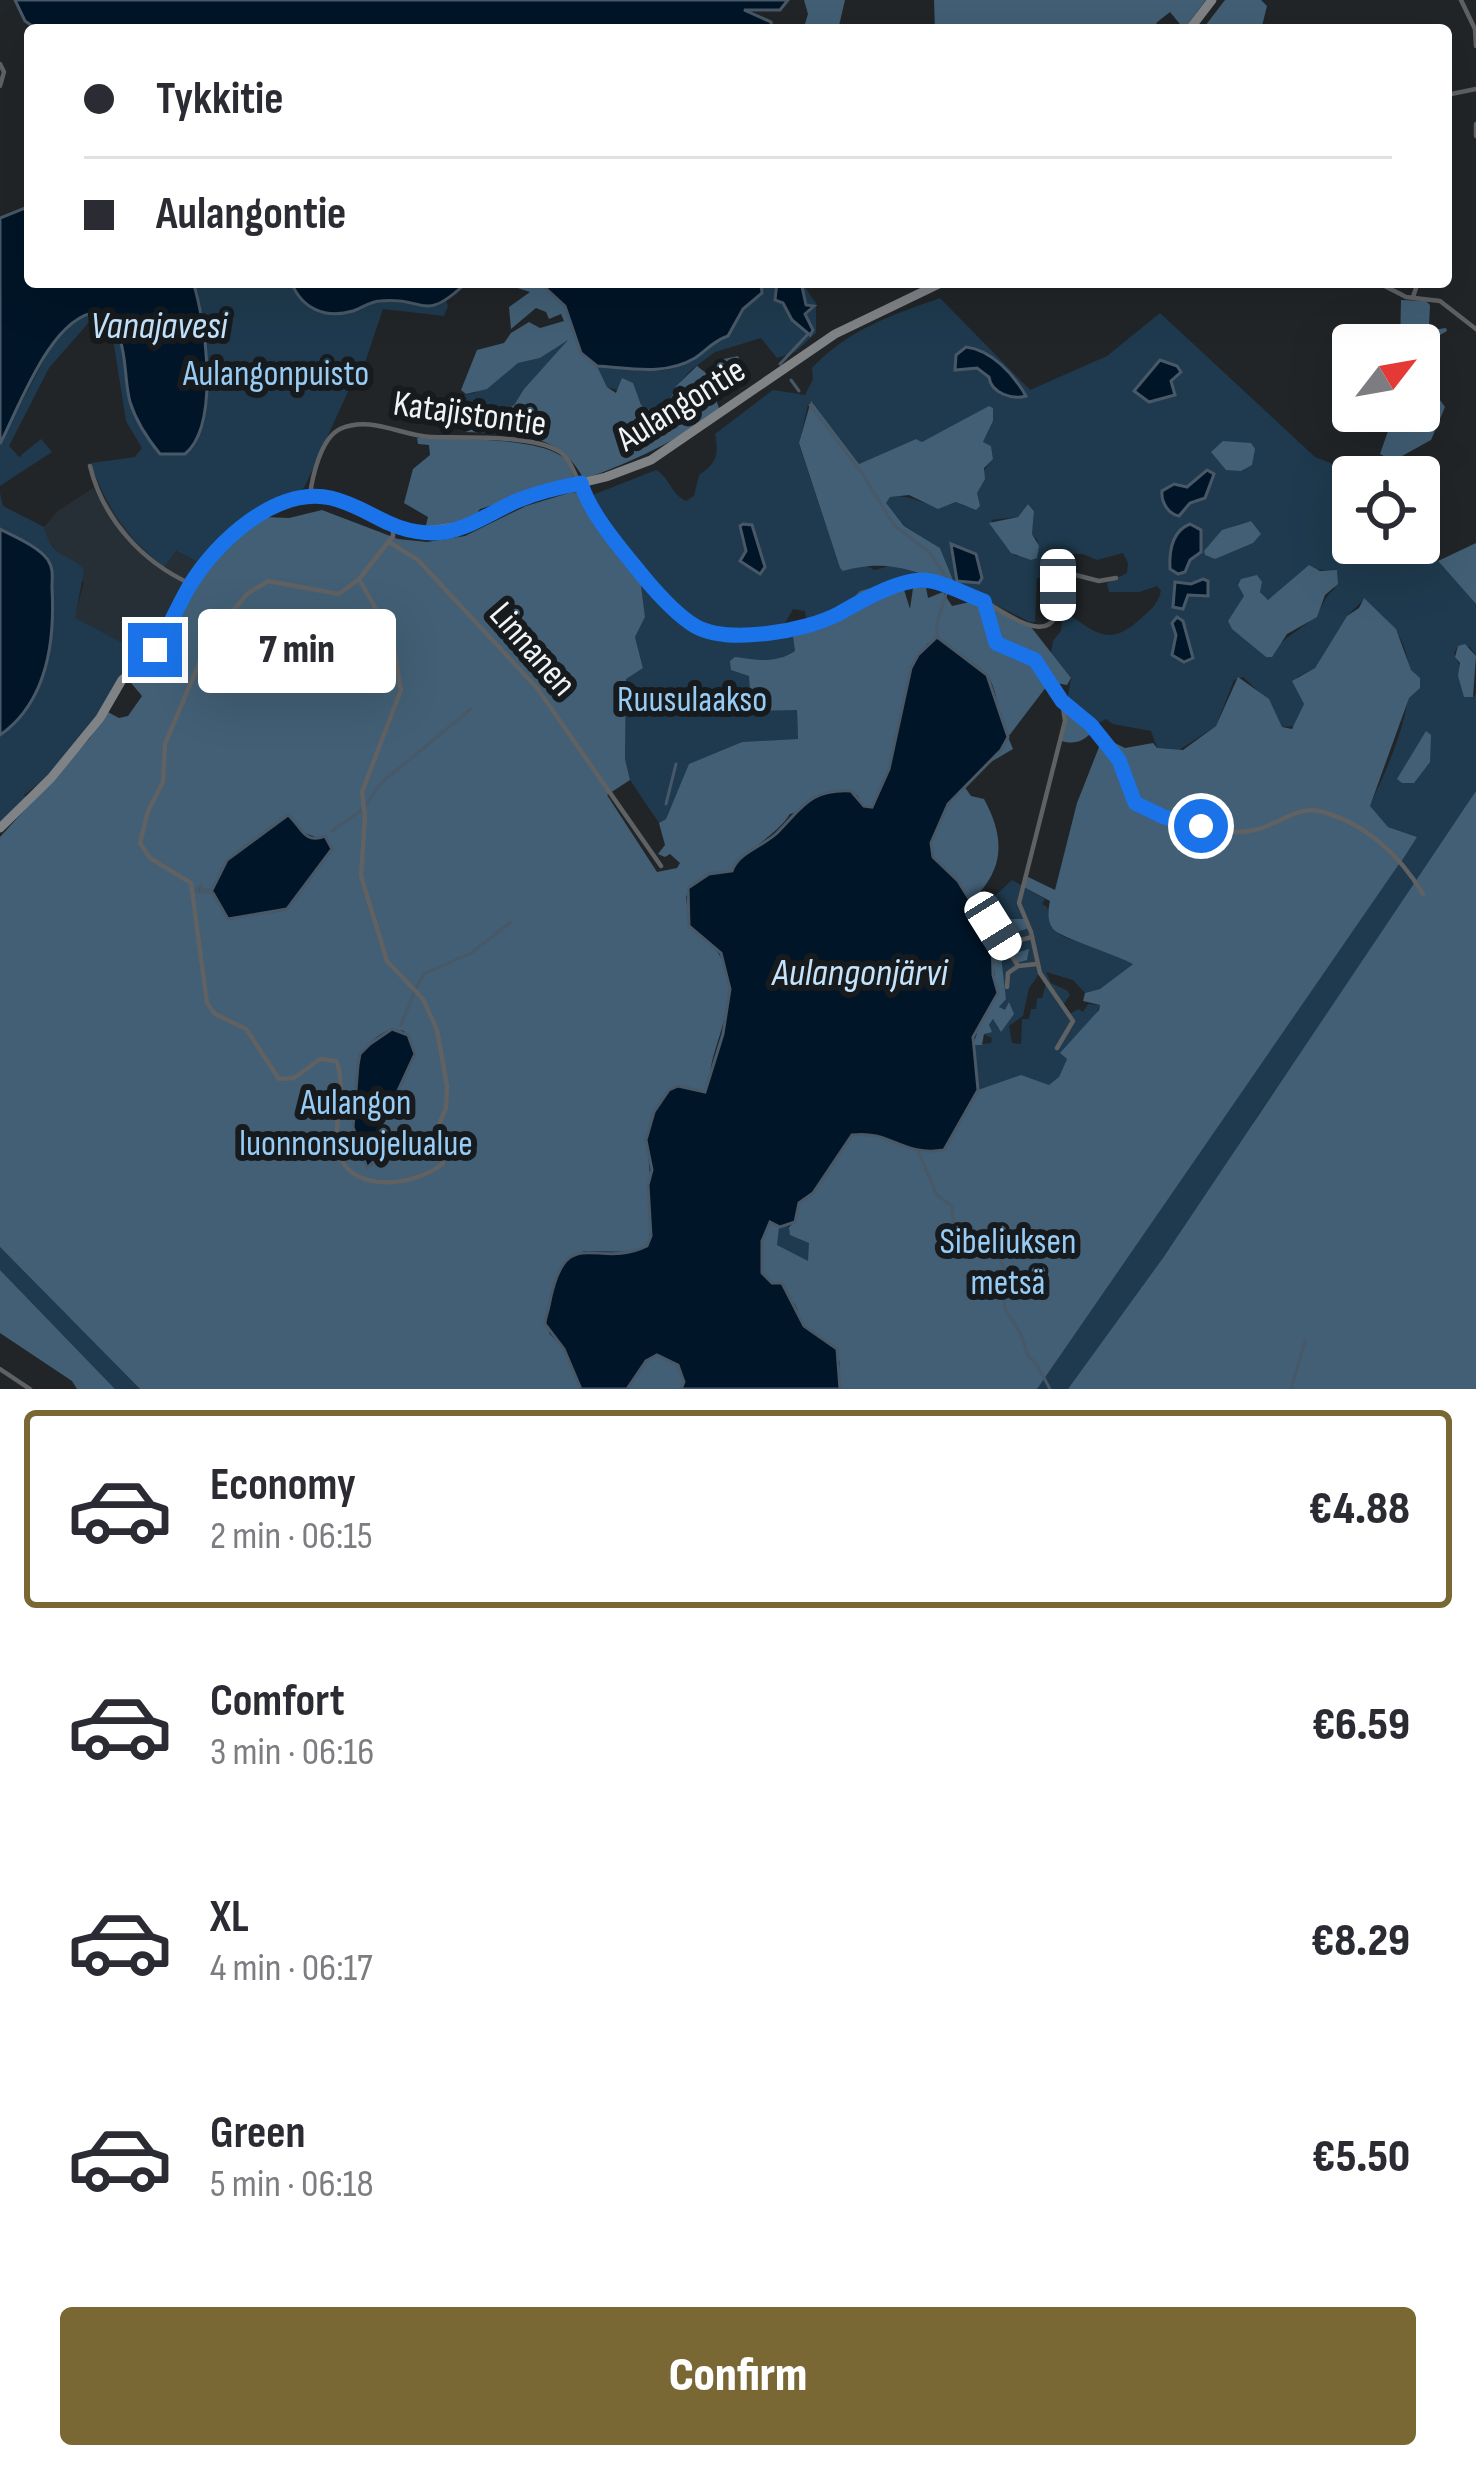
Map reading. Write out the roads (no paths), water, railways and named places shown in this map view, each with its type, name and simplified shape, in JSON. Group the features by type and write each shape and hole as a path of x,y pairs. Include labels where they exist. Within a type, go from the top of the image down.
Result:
{"street":[{"path":"1460,0 1475,29 1476,46"},
{"path":"0,64 4,72 0,86"},
{"path":"1476,124 1476,136"},
{"name":"Aulangontie","path":"310,496 346,503 393,534 463,526 536,494 651,460 836,334 931,288"},
{"path":"1391,288 1440,301 1476,328"},
{"path":"1413,297 1416,288"},
{"name":"Katajistontie","path":"310,496 326,443 350,427 391,426 425,437 466,435 549,447 566,458 594,513 648,582 692,625 740,634 782,631 832,617 869,595 919,580 984,601 1031,626 1044,627 1058,610 1058,579 1064,572 1099,581 1116,578"},
{"path":"90,466 99,497 133,545 161,569 191,584"},
{"path":"0,828 51,778 100,718 122,680 155,650 191,584 214,554 250,522 285,502 310,496"},
{"path":"358,579 392,637 400,690 362,792 361,875 387,961 429,1010 444,1054 447,1086 446,1108 436,1132 443,1164 412,1179 383,1183 359,1176 343,1159 335,1131 341,1078 336,1061 320,1058 294,1078 279,1079 246,1029 211,1008 206,1000 191,883 150,858 140,843 148,811 163,782 165,744 214,630 247,594 268,581 338,594 358,579 393,534"},
{"name":"Linnanen","path":"393,534 537,688 661,866"},
{"path":"984,601 996,643 1035,660 1062,701 1091,725 1119,760 1130,795 1140,806 1171,819 1232,832 1257,830 1296,814 1319,811 1365,828 1390,850 1423,894"},
{"path":"1057,1048 1073,1022 1040,973 1019,903 1065,722 1062,701"},
{"path":"993,926 1018,966"},
{"path":"1017,940 1032,937"},
{"path":"1007,987 1008,973 1018,966 1037,964"},
{"path":"0,1369 30,1389"}],"water":[{"path":"15,0 788,0 780,10 744,10 771,24 25,21"},
{"name":"Vanajavesi","path":"24,208 24,288 194,288 205,346 206,397 196,440 185,454 160,454 142,429 130,402 120,341 97,312 65,329 51,346 0,444 0,218"},
{"name":"Vanajavesi","path":"460,288 432,306 380,301 333,314 316,310 296,291"},
{"path":"546,288 762,288 762,293 743,309 728,336 684,364 660,369 597,366 581,353 565,306"},
{"path":"776,288 802,288 806,305 814,306 805,314 813,330 810,335 792,320 783,303 775,300"},
{"path":"966,347 1001,365 1026,396 998,391 977,368 955,370 956,355"},
{"path":"1160,360 1181,372 1171,381 1175,395 1149,402 1134,391"},
{"path":"1207,470 1214,474 1205,498 1190,503 1179,516 1169,510 1162,491 1174,484 1187,487"},
{"path":"743,524 752,525 765,567 760,574 740,561 746,551"},
{"path":"1190,524 1201,530 1201,552 1178,574 1170,569 1171,549 1179,531"},
{"path":"0,529 48,560 53,608 49,649 38,688 16,721 0,735"},
{"path":"951,544 976,554 979,583 957,581"},
{"path":"1208,581 1208,596 1188,595 1183,609 1173,607 1175,582 1191,584"},
{"path":"1177,617 1183,621 1193,658 1184,662 1172,655 1176,635 1172,623"},
{"name":"Aulangonjärvi","path":"937,637 987,675 1008,737 948,804 931,843 933,857 958,881 992,936 998,993 973,1037 978,1090 944,1150 917,1150 877,1136 852,1135 813,1193 799,1203 795,1222 780,1227 770,1222 762,1241 762,1273 772,1283 782,1283 804,1326 837,1349 840,1389 681,1389 684,1382 678,1365 657,1355 646,1361 627,1389 581,1389 564,1349 545,1324 556,1279 574,1255 629,1252 647,1246 652,1170 646,1140 654,1112 669,1090 678,1086 705,1092 723,1034 730,989 721,953 689,926 688,888 709,874 732,871 800,808 825,793 851,791 864,806 872,807 889,769 911,668"},
{"path":"288,815 307,836 325,836 332,849 287,909 228,919 213,893 196,891 201,885 201,890 212,890 227,860"},
{"path":"392,1029 408,1035 415,1054 396,1095 383,1105 377,1158 367,1168 353,1127 358,1065 360,1054"}],"waterway":[{"path":"780,364 808,334"},
{"path":"791,380 799,391"},
{"path":"810,405 862,473 894,525 929,552 951,584"},
{"path":"937,637 946,594"},
{"path":"366,805 381,783 471,709"},
{"path":"666,804 676,764"},
{"path":"332,831 362,810"},
{"path":"416,988 424,974 471,953 511,922"},
{"path":"401,1025 414,993"},
{"path":"919,1153 937,1195 952,1206 955,1242 961,1251 982,1252"},
{"path":"986,1252 999,1257 1003,1265 1005,1309 1050,1389"},
{"path":"1291,1389 1305,1341"}],"park label":[{"name":"Aulangonpuisto","path":"276,372"},
{"name":"Ruusulaakso","path":"692,698"},
{"name":"Aulangon luonnonsuojelualue","path":"356,1122"},
{"name":"Sibeliuksen metsä","path":"1008,1260"}]}
